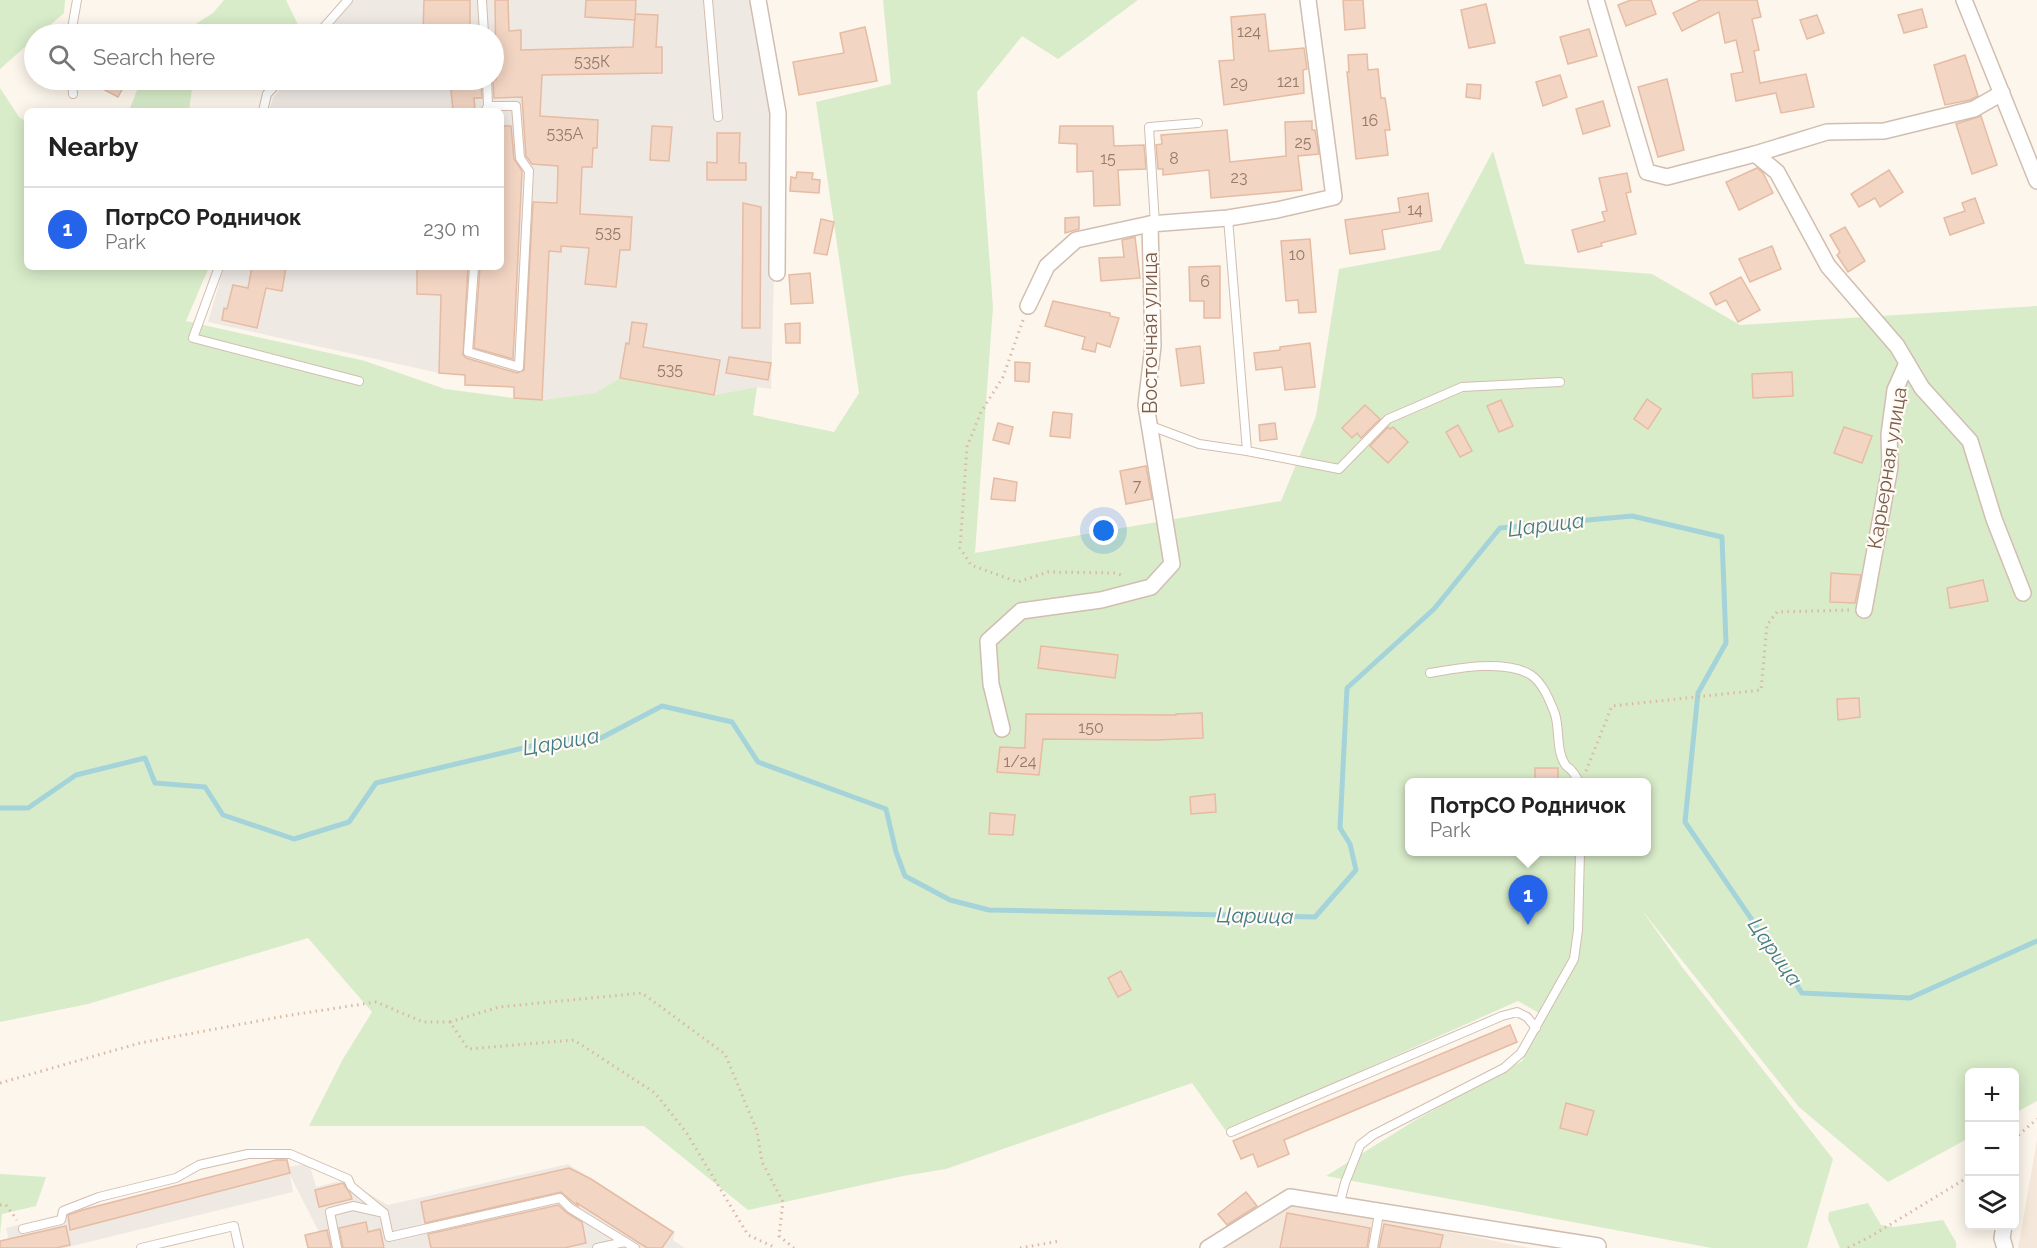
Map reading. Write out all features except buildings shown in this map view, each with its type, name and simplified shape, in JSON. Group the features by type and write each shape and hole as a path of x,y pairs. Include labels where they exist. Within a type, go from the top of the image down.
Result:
{"street":[{"path":"758,0 778,113 777,273"},
{"name":"Восточная улица","path":"1151,587 1172,564 1146,405 1153,346 1153,224 1228,218 1334,197 1308,0"},
{"path":"1596,0 1647,172 1666,177 1755,154 1827,132 1884,131 1974,110 2001,93"},
{"path":"1964,0 2037,181"},
{"name":"Карьерная улица","path":"1755,154 1777,172 1827,266 1897,346 1922,388 1970,441 1994,519 2023,593"},
{"path":"1028,306 1047,266 1076,240 1153,224"},
{"name":"Карьерная улица","path":"1864,610 1890,467 1889,435 1895,390 1907,363"},
{"path":"1002,729 991,684 988,641 1021,611 1101,600 1151,587"},
{"path":"1209,1248 1290,1197 1602,1247"},
{"path":"2003,1230 2002,1238 2005,1248"}],"lane":[{"path":"73,24 77,0"},
{"path":"327,24 348,0"},
{"path":"482,0 483,24"},
{"path":"708,0 718,117"},
{"path":"73,90 73,94"},
{"path":"264,108 267,94 271,90"},
{"path":"486,108 487,90"},
{"path":"474,270 468,352 519,367 529,171 520,158 516,106 496,108"},
{"path":"1153,224 1149,126 1198,123"},
{"path":"1228,218 1247,451"},
{"path":"218,270 193,338 359,381"},
{"path":"1150,426 1199,444 1339,469 1388,419 1461,387 1560,382"},
{"path":"1430,673 1465,666 1508,668 1532,676 1543,689 1555,714 1564,764 1576,778"},
{"path":"1339,1206 1345,1183 1360,1145 1383,1129 1504,1068 1521,1053 1574,959 1578,930 1580,856"},
{"path":"1231,1132 1502,1016 1517,1012 1527,1017 1536,1028"},
{"path":"22,1229 61,1220 63,1210 99,1197 176,1178 199,1165 248,1155 290,1154 348,1179 351,1186 384,1213 391,1248"},
{"path":"389,1237 560,1198 570,1208 635,1248"},
{"path":"337,1248 330,1212 353,1206 384,1213"},
{"path":"1373,1248 1379,1213"},
{"path":"141,1248 234,1226 240,1248"},
{"path":"597,1248 625,1242"}],"path":[{"path":"1028,306 1003,377 981,412 968,447 960,548 970,565 1018,582 1048,572 1115,573 1151,587"},
{"path":"1586,772 1612,706 1761,690 1767,625 1777,612 1864,610"},
{"path":"0,1083 140,1043 376,1002 423,1022 450,1022 499,1007 642,993 725,1054 757,1131 762,1162 783,1202 779,1236 794,1248"},
{"path":"450,1022 468,1049 574,1040 655,1093 686,1132 748,1235 776,1248"},
{"path":"2019,1135 2037,1119"},
{"path":"1848,1248 1965,1179"},
{"path":"0,1205 6,1205 22,1229"},
{"path":"1020,1248 1060,1241"}],"shaded area":[{"path":"353,0 753,0 773,114 774,275 771,389 757,387 714,395 620,378 595,393 542,400 514,398 514,387 465,385 465,375 439,373 208,322 223,270 504,270 504,108 270,108 273,98 280,90 504,90 504,24 333,24"},
{"path":"2037,1140 2037,1248 2018,1248"},
{"path":"287,1157 289,1167 309,1163 316,1187 345,1180 388,1205 568,1164 675,1232 673,1240 685,1248 327,1248 290,1175 293,1192 64,1248 11,1248 6,1228"},
{"path":"1293,1201 1531,1248 1213,1248"}],"green space":[{"path":"0,0 65,0 64,13 51,24 24,24 24,48 0,69"},
{"path":"224,0 286,0 298,24 196,24 213,13"},
{"path":"883,0 1138,0 1058,59 1022,36 977,92 993,307 975,553 1281,501 1316,416 1339,269 1440,250 1493,151 1525,264 1652,274 1740,325 2037,306 2037,1101 2019,1111 2019,1068 1965,1068 1965,1140 1888,1182 1799,1107 1641,909 1682,967 1833,1159 1807,1248 1712,1248 1326,1176 1414,1121 1522,1061 1546,1017 1518,1001 1226,1131 1192,1083 946,1169 903,1176 748,1210 644,1126 309,1126 343,1059 372,1012 308,938 88,1004 0,1022 0,88 19,117 24,120 24,270 208,270 186,321 365,361 445,389 542,400 595,393 620,378 714,395 757,387 753,415 834,432 859,393 816,102 891,84"},
{"path":"137,90 192,90 189,108 130,108"},
{"path":"0,1174 46,1177 36,1206 2,1214 0,1235"},
{"path":"1868,1203 1881,1225 1894,1227 1943,1220 1956,1242 1956,1248 1840,1248 1828,1219 1829,1212"}],"waterway":[{"name":"Царица","path":"0,808 28,808 76,775 145,758 155,783 205,787 223,815 294,839 349,822 376,783 561,739 601,738 662,706 732,722 758,762 886,809 896,852 905,876 950,900 989,910 1315,917 1356,870 1350,844 1340,828 1347,688 1434,609 1500,528 1632,516 1722,537 1726,643 1698,693 1685,822 1802,993 1910,998 2037,941"}],"place":[{"name":"ПотрСО Родничок","path":"1528,925"}]}
